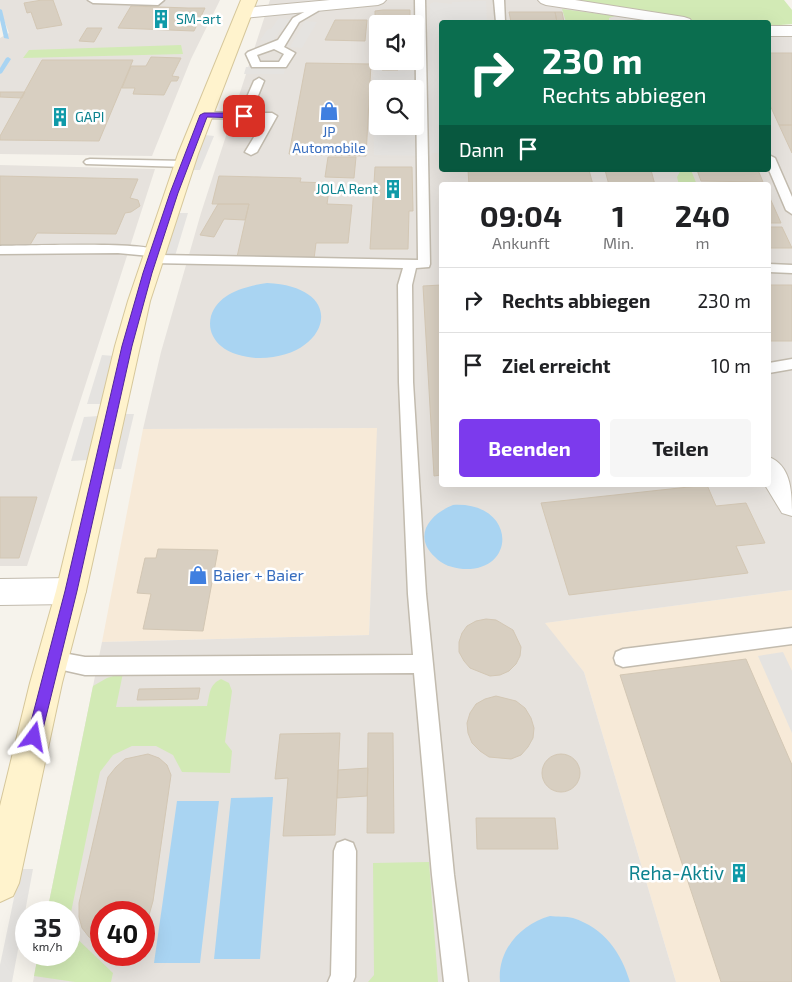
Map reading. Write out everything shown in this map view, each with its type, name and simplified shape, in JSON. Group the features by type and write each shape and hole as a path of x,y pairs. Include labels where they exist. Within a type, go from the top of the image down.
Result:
{"street":[{"path":"0,883 52,660 71,591 127,346 153,256 185,164 246,6 311,6 378,0"},
{"path":"546,0 671,20"},
{"path":"771,31 792,31"},
{"path":"771,471 792,505"},
{"path":"0,592 71,591"}],"lane":[{"path":"93,0 159,0"},
{"path":"420,0 417,264 405,285 406,382 417,594 442,865 456,982"},
{"path":"499,0 501,20"},
{"path":"282,42 296,20 313,11 311,6"},
{"path":"244,116 259,81"},
{"path":"204,115 272,116 250,152"},
{"path":"90,162 185,164"},
{"path":"771,163 792,210"},
{"path":"0,250 118,249 153,256 417,264"},
{"path":"771,268 792,269"},
{"path":"771,368 792,364"},
{"path":"623,658 792,636"},
{"path":"52,660 85,666 423,664"},
{"path":"340,982 342,977 345,851"}],"shaded area":[{"path":"0,0 220,0 191,59 152,156 0,154 0,38 9,33 0,10"},
{"path":"270,0 558,0 685,20 439,20 439,172 771,172 771,34 792,37 792,590 545,623 584,672 676,982 33,982 36,966 80,966 80,901 49,901 102,642 369,635 377,428 143,429 161,352 201,213"},
{"path":"486,1 487,20 439,20 439,153 432,153 431,156 374,155 374,135 424,135 424,80 373,80 373,70 430,71 430,4 434,2 452,4 452,2"},
{"path":"279,18 290,19 283,31 280,30 273,41 260,40 268,29 271,29"},
{"path":"305,21 317,22 302,48 290,47"},
{"path":"246,67 285,68 284,74 244,74"},
{"path":"205,135 214,136 200,170 192,170"},
{"path":"0,165 155,169 27,566 0,566"},
{"path":"178,213 188,213 175,256 165,256"},
{"path":"102,355 114,356 103,404 87,404"},
{"path":"124,414 134,414 121,469 111,469"},
{"path":"99,416 87,460 71,461 84,417"},
{"path":"378,428 369,635 102,642 143,429"},
{"path":"792,590 792,982 676,982 584,672 544,623"},
{"path":"783,652 792,671 792,733 758,656"},
{"path":"20,869 33,869 27,901 15,901 15,966 12,982 0,982 0,965"}],"green space":[{"path":"558,0 784,0 792,10 792,24 771,26 771,20 684,20"},
{"path":"562,9 615,16 609,18 609,20 565,20"},
{"path":"181,45 183,54 23,58 29,50"},
{"path":"680,172 692,172 696,182 678,182 677,177"},
{"path":"123,673 116,707 207,706 214,684 221,679 229,683 232,691 225,742 232,751 230,773 182,772 173,755 156,746 132,746 113,755 100,772 73,901 49,901 93,686 107,678"},
{"path":"429,862 438,982 368,982 374,975 373,863"},
{"path":"80,942 90,951 90,966 106,966 113,973 111,982 75,982 34,976 36,966 80,966"}],"water":[{"path":"267,283 294,287 311,297 320,309 320,323 314,336 300,348 281,356 252,358 238,355 225,349 215,340 210,329 210,320 215,308 226,296 234,292 250,286"},
{"path":"453,505 474,507 489,514 498,524 502,537 501,549 493,560 481,567 459,569 448,566 435,557 428,549 425,541 427,526 437,514"},
{"path":"273,797 260,959 214,959 231,798"},
{"path":"177,801 219,801 200,963 155,963"},
{"path":"550,916 573,918 594,928 610,942 616,951 630,982 500,982 502,959 513,940 530,925"}],"building":[{"path":"53,0 62,25 37,29 31,12 27,13 24,3"},
{"name":"SM-art","path":"131,6 205,8 194,31 118,28"},
{"path":"410,10 410,15 375,15 375,11"},
{"path":"509,12 555,12 557,20 511,20"},
{"path":"555,12 562,12 564,20 557,20"},
{"path":"335,20 367,20 365,41 325,40"},
{"path":"87,28 102,28 94,42 79,41"},
{"path":"771,53 792,53 792,125 779,125 771,107"},
{"path":"151,57 181,58 172,76 179,77 177,81 171,81 164,95 133,94 135,88 122,88 131,66 146,66"},
{"name":"GAPI","path":"42,60 133,60 99,141 0,140 0,136"},
{"path":"306,63 369,64 369,70 371,70 366,156 289,154"},
{"path":"0,92 25,92 22,98 0,97"},
{"path":"779,125 792,125 792,153"},
{"path":"328,157 356,157 354,178 325,177"},
{"name":"JOLA Rent","path":"375,167 412,167 413,211 409,211 408,249 370,249"},
{"path":"468,172 590,172 592,182 469,182"},
{"path":"606,172 652,172 654,182 608,182"},
{"path":"698,172 759,172 763,182 701,181"},
{"path":"0,176 138,179 130,198 138,200 140,206 131,212 125,213 116,234 37,233 30,245 0,245"},
{"path":"219,176 301,178 300,182 330,183 327,204 352,205 348,243 316,243 314,259 237,257 249,204 212,204"},
{"path":"771,200 781,223 771,223"},
{"path":"218,204 249,204 245,220 224,219 214,237 200,235"},
{"path":"771,227 782,227 792,248 771,248"},
{"path":"439,285 439,475 434,476 423,286"},
{"path":"771,285 792,285 792,341 771,341"},
{"path":"689,487 708,487 716,506 746,503 765,543 736,546 748,573 569,595 541,503"},
{"path":"0,497 37,497 19,558 0,558"},
{"path":"158,549 218,550 203,631 143,629 151,594 137,593 145,558 156,558"},
{"path":"496,620 513,630 521,647 520,656 516,664 509,671 500,675 490,676 470,668 459,652 459,642 467,626 476,621"},
{"name":"Reha-Aktiv","path":"746,659 792,765 792,982 721,982 620,675"},
{"path":"200,688 198,699 137,700 139,689"},
{"path":"496,696 516,701 525,708 534,728 533,738 528,747 521,755 511,759 489,757 472,743 468,733 467,723 470,713 476,704"},
{"path":"340,733 335,835 283,836 288,778 275,779 280,734"},
{"path":"368,733 393,733 394,833 367,833"},
{"path":"148,754 159,758 167,765 171,775 153,901 90,901 90,938 82,928 79,901 108,777 125,759"},
{"path":"561,754 574,760 580,773 574,786 561,792 548,786 542,773 548,760"},
{"path":"368,768 367,796 337,798 338,770"},
{"path":"476,818 555,818 558,849 477,849"}],"waterway":[{"path":"0,10 7,38"},
{"path":"0,72 8,59"}],"place":[{"name":"SM-art","path":"161,19"},
{"name":"JP Automobile","path":"329,111"},
{"name":"GAPI","path":"60,117"},
{"name":"JOLA Rent","path":"393,189"},
{"name":"Baier + Baier","path":"198,575"},
{"name":"Reha-Aktiv","path":"739,873"}],"route":[{"path":"34,737 46,683 71,591 127,346 139,301 174,193 204,115 244,116"}]}
